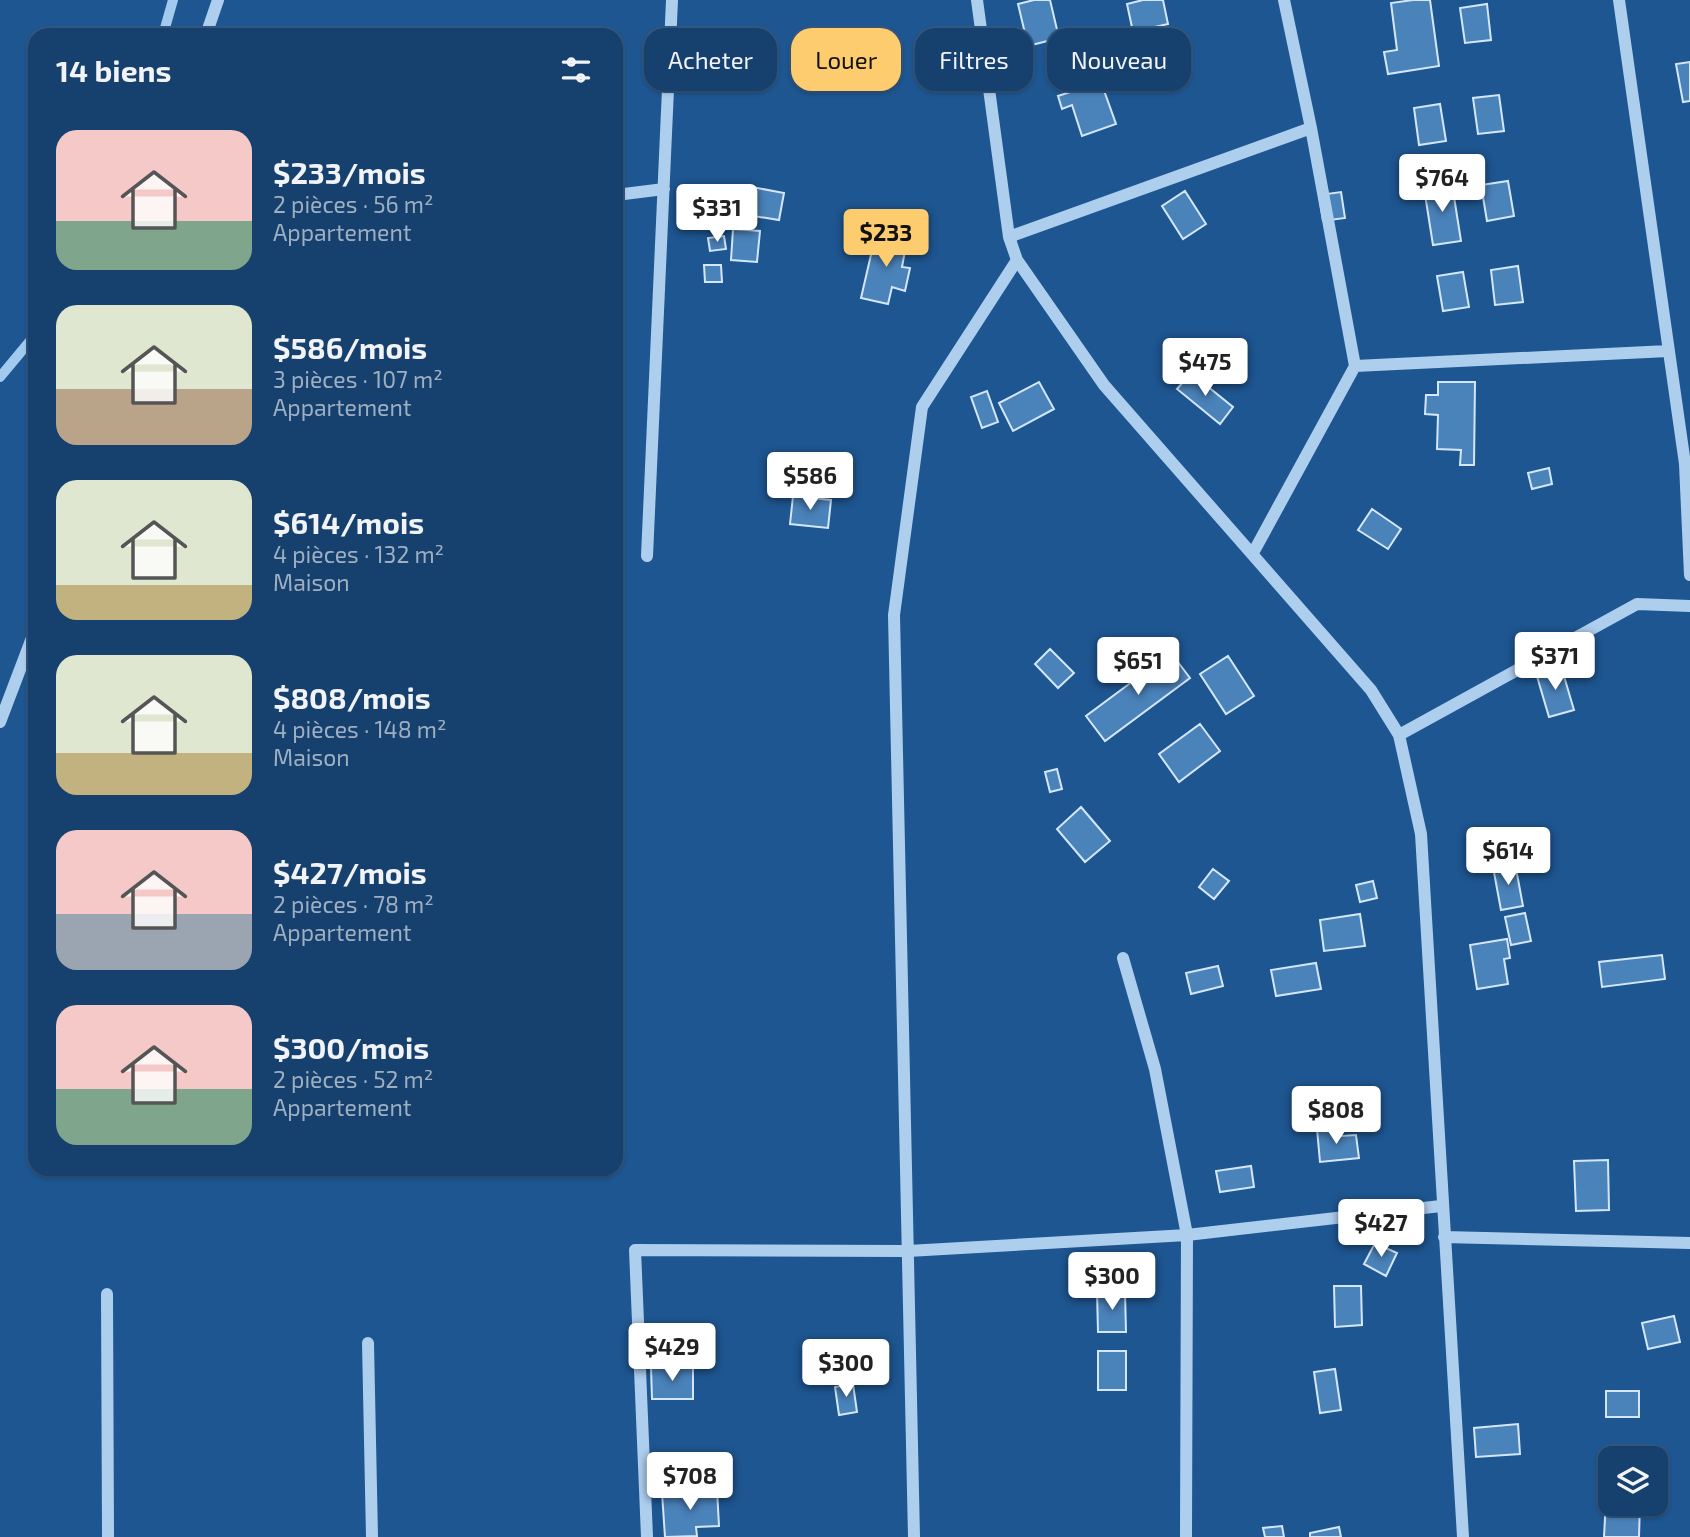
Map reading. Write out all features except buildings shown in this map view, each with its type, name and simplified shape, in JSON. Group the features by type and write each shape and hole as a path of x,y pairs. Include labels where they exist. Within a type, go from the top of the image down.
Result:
{"street":[{"path":"208,28 218,0"},
{"path":"647,556 672,0"},
{"path":"977,0 1009,237 1017,260 1104,385 1371,690 1399,735 1420,834 1463,1537"},
{"path":"1253,553 1355,366 1311,128 1284,0"},
{"path":"1619,0 1668,351 1688,464 1690,575"},
{"path":"1009,237 1311,128"},
{"path":"623,194 663,189"},
{"path":"914,1537 894,615 922,407 1017,260"},
{"path":"1355,366 1668,351"},
{"path":"1399,735 1637,604 1690,606"},
{"path":"0,722 28,648"},
{"path":"1123,958 1155,1069 1187,1235 1185,1537"},
{"path":"647,1537 635,1250 908,1251 1187,1235 1441,1206"},
{"path":"1444,1237 1690,1242"},
{"path":"107,1294 108,1537"},
{"path":"368,1343 372,1537"}],"waterway":[{"path":"165,28 173,0"},
{"path":"0,377 28,343"}]}
